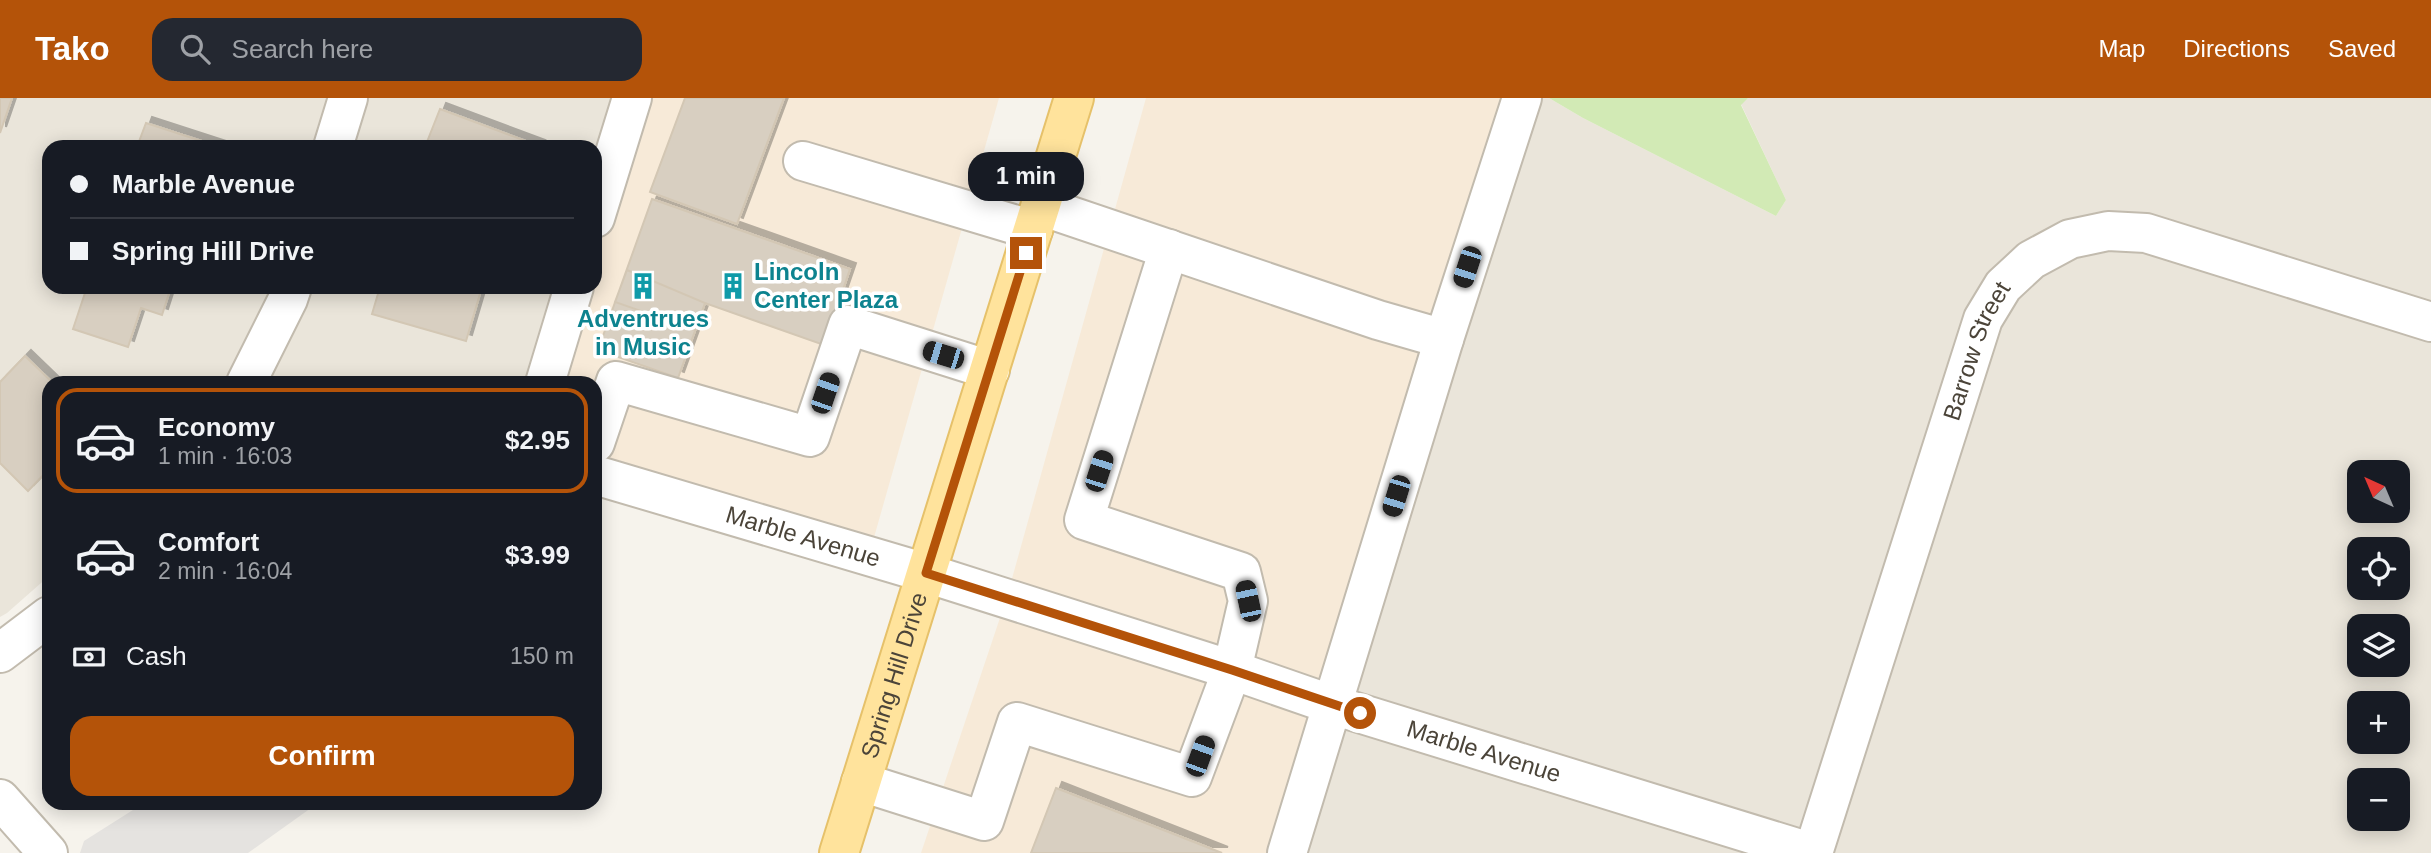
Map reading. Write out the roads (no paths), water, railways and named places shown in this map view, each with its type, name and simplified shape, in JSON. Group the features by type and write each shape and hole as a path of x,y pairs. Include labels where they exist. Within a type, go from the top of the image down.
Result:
{"main road":[{"name":"Spring Hill Drive","path":"839,853 1074,98"}],"street":[{"path":"335,140 348,98"},
{"path":"602,195 632,98"},
{"path":"1287,853 1444,339 1522,98"},
{"path":"803,161 1169,249 1378,320 1444,339"},
{"name":"Barrow Street","path":"1813,853 1983,319 2003,286 2031,260 2070,239 2108,231 2146,233 2431,322"},
{"path":"861,782 984,821 1017,722 1192,777 1232,670 1248,601 1241,572 1084,520 1169,249"},
{"path":"261,376 290,294"},
{"path":"547,376 572,294"},
{"path":"602,422 616,381 810,437 848,325 990,370"},
{"name":"Marble Avenue","path":"602,477 926,573 1232,670 1333,705 1813,853"},
{"path":"0,653 42,622"},
{"path":"0,799 48,853"}],"place":[{"name":"Adventrues in Music","path":"643,286"},
{"name":"Lincoln Center Plaza","path":"733,286"}]}
